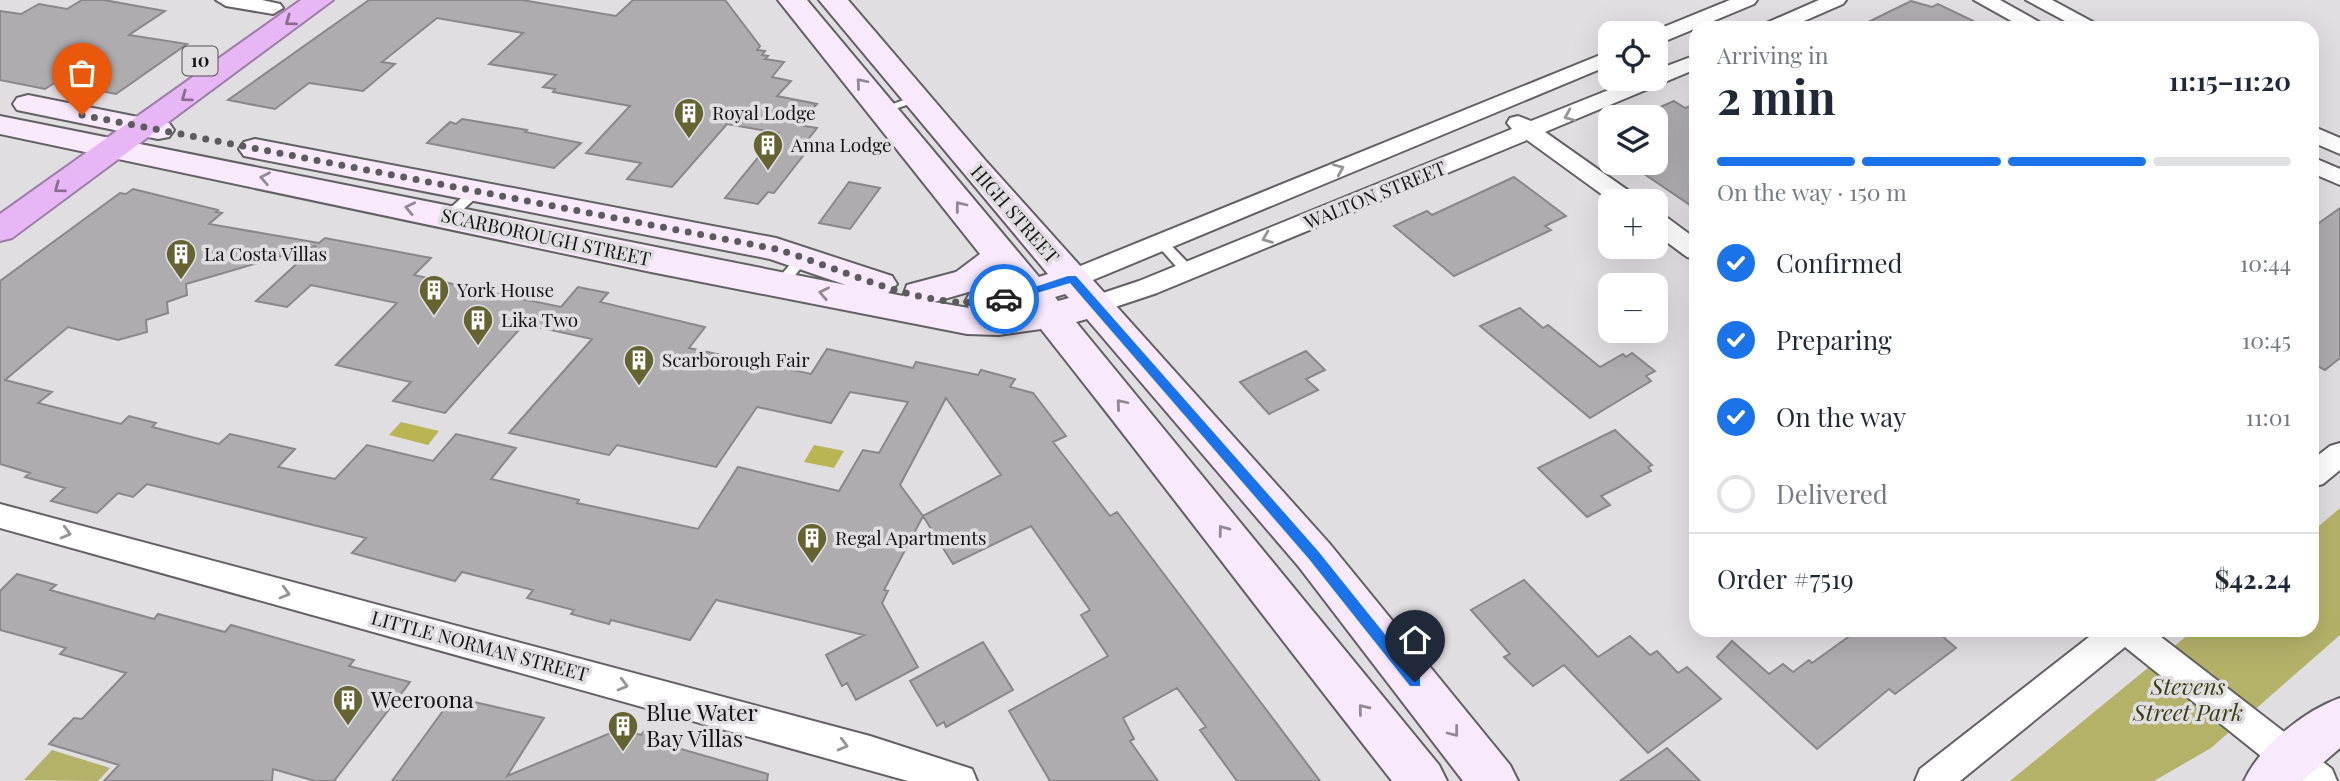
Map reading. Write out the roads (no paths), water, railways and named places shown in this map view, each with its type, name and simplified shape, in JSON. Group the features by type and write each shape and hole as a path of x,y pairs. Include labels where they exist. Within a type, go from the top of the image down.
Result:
{"highway":[{"name":"10","path":"0,201 114,135 319,0"},
{"name":"10","path":"0,230 279,4"}],"main road":[{"name":"HIGH STREET","path":"792,0 1181,476 1285,612 1422,781"},
{"name":"HIGH STREET","path":"833,0 1083,292 1314,555 1493,781"},
{"name":"SCARBOROUGH STREET","path":"0,98 114,135 449,216 792,271 863,279 920,295 974,303 1039,305"},
{"name":"SCARBOROUGH STREET","path":"0,125 114,135 475,192 776,249 792,271 977,322 1003,323 1039,305 1083,292"},
{"path":"920,295 969,280 1000,256"},
{"path":"2242,781 2293,774 2340,719"}],"street":[{"path":"226,0 279,4"},
{"path":"1697,21 1747,0"},
{"path":"1787,21 1836,0"},
{"path":"1984,0 2026,21"},
{"path":"2036,0 2080,21"},
{"path":"1668,33 1689,24"},
{"name":"WALTON STREET","path":"1083,292 1162,243 1598,62"},
{"name":"WALTON STREET","path":"1668,73 1689,64"},
{"name":"WALTON STREET","path":"1083,292 1188,270 1531,132 1625,91"},
{"path":"1493,105 1610,189"},
{"path":"2319,136 2340,147"},
{"path":"2319,168 2340,178"},
{"path":"1668,231 1689,246"},
{"path":"2319,470 2340,454"},
{"name":"LITTLE NORMAN STREET","path":"0,516 870,752 959,781"},
{"path":"1933,781 2113,637"},
{"path":"2137,637 2293,774"}],"lane":[{"path":"883,110 917,98"},
{"path":"449,216 475,192"},
{"path":"1162,243 1188,270"}],"place":[{"name":"Royal Lodge","path":"689,140"},
{"name":"Anna Lodge","path":"768,172"},
{"name":"La Costa Villas","path":"181,281"},
{"name":"York House","path":"434,317"},
{"name":"Lika Two","path":"478,347"},
{"name":"Scarborough Fair","path":"639,387"},
{"name":"Regal Apartments","path":"812,565"},
{"name":"Weeroona","path":"348,727"},
{"name":"Blue Water Bay Villas","path":"623,753"}],"park label":[{"name":"Stevens Street Park","path":"2188,700"}]}
